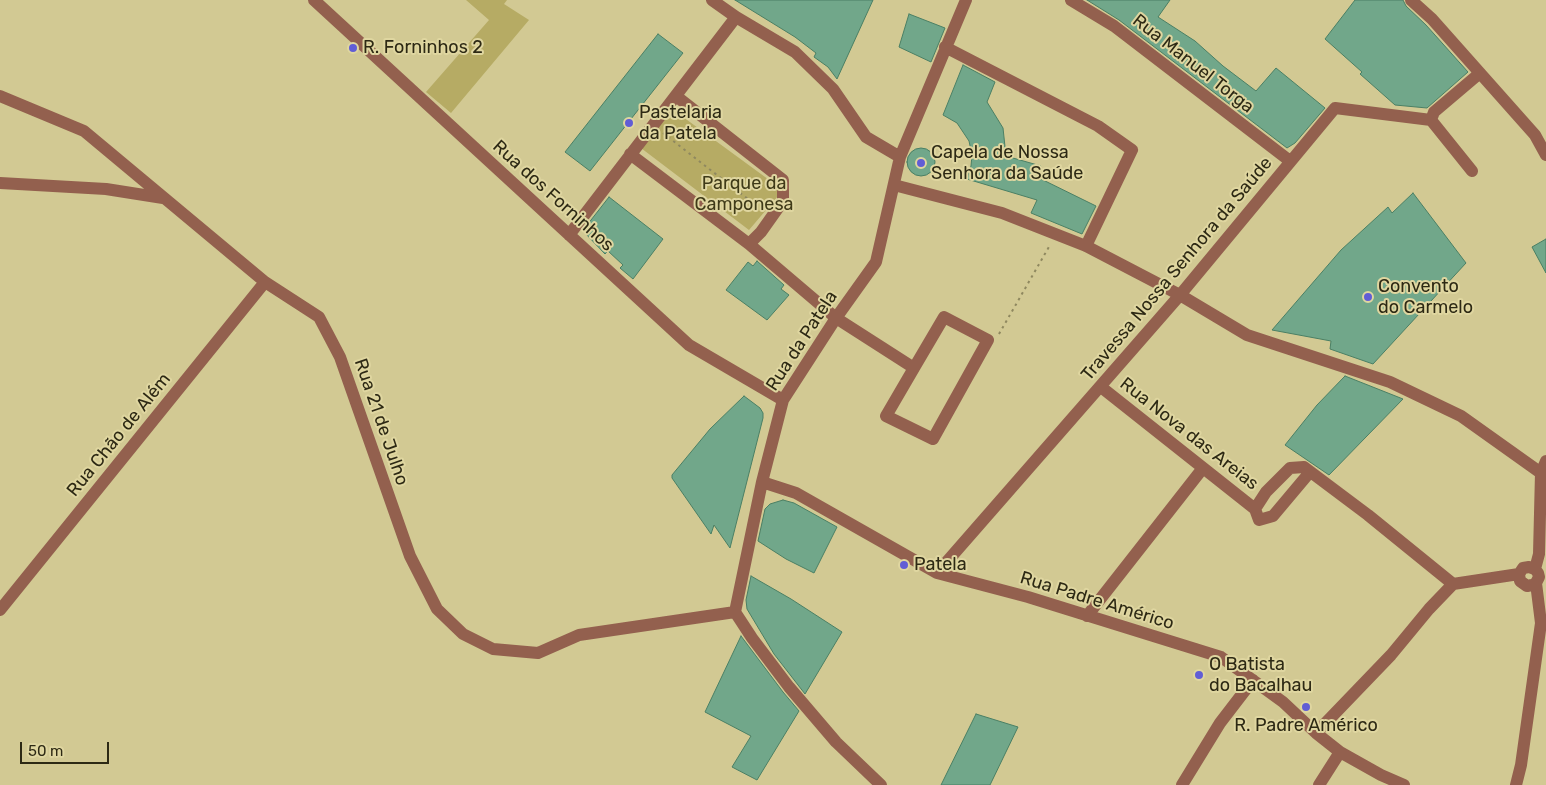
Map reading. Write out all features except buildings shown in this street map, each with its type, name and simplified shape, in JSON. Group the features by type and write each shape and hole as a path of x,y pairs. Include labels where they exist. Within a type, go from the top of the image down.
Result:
{"street":[{"name":"Rua dos Forninhos","path":"314,0 689,345 782,400"},
{"path":"712,0 736,17 795,52 833,89 866,137 900,157"},
{"name":"Rua da Patela","path":"734,612 782,400 836,318 876,262 900,157 966,0"},
{"name":"Rua Manuel Torga","path":"1070,0 1114,26 1290,161"},
{"path":"1411,0 1432,18 1535,135 1546,155"},
{"path":"569,234 736,17"},
{"path":"945,47 1098,126 1132,150 1086,246"},
{"path":"1472,171 1431,120 1434,112 1480,73"},
{"name":"Rua 21 de Julho","path":"0,96 84,131 265,282 319,317 340,356 410,556 437,609 463,634 493,649 538,653 579,635 734,612"},
{"path":"676,96 783,180 783,201 761,232 749,244"},
{"name":"Travessa Nossa Senhora da Saúde","path":"937,573 1180,295 1335,108 1431,120"},
{"path":"630,154 749,244 836,318 914,368"},
{"path":"0,183 106,189 166,199"},
{"path":"894,185 1002,213 1086,246 1180,295 1247,335 1390,382 1461,416 1541,473"},
{"name":"Rua Chão de Além","path":"0,610 265,282"},
{"path":"944,317 988,340 933,439 886,416 914,368 944,317"},
{"name":"Rua Nova das Areias","path":"1101,387 1255,509 1259,520 1273,516 1310,472 1304,467 1290,468 1266,492 1255,509"},
{"path":"1516,785 1521,766 1541,623 1536,583 1538,577 1535,569 1540,554 1541,473 1546,460"},
{"path":"1087,616 1203,468"},
{"path":"1310,472 1319,477 1453,584"},
{"name":"Rua Padre Américo","path":"762,482 796,493 937,573 1028,597 1220,657 1283,702 1316,733 1340,752 1381,775 1404,785"},
{"path":"1535,569 1523,568 1519,574 1520,581 1527,586 1536,583"},
{"path":"1316,733 1391,655 1429,609 1453,584 1519,574"},
{"path":"734,612 784,680 836,742 881,785"},
{"path":"1534,679 1546,668"},
{"path":"1182,785 1220,723 1252,680"},
{"path":"1319,785 1340,752"}],"path":[{"path":"653,125 771,218"},
{"path":"998,337 1056,234"}],"green space":[{"path":"466,0 507,0 504,4 529,20 451,113 426,92 489,20"},
{"name":"Parque da Camponesa","path":"668,106 776,185 778,196 749,230 637,145"}],"place":[{"name":"R. Forninhos 2","path":"353,48"},
{"name":"Pastelaria da Patela","path":"629,123"},
{"name":"Capela de Nossa Senhora da Saúde","path":"921,163"},
{"name":"Convento do Carmelo","path":"1368,297"},
{"name":"Patela","path":"904,565"},
{"name":"O Batista do Bacalhau","path":"1199,675"},
{"name":"R. Padre Américo","path":"1306,707"}]}
